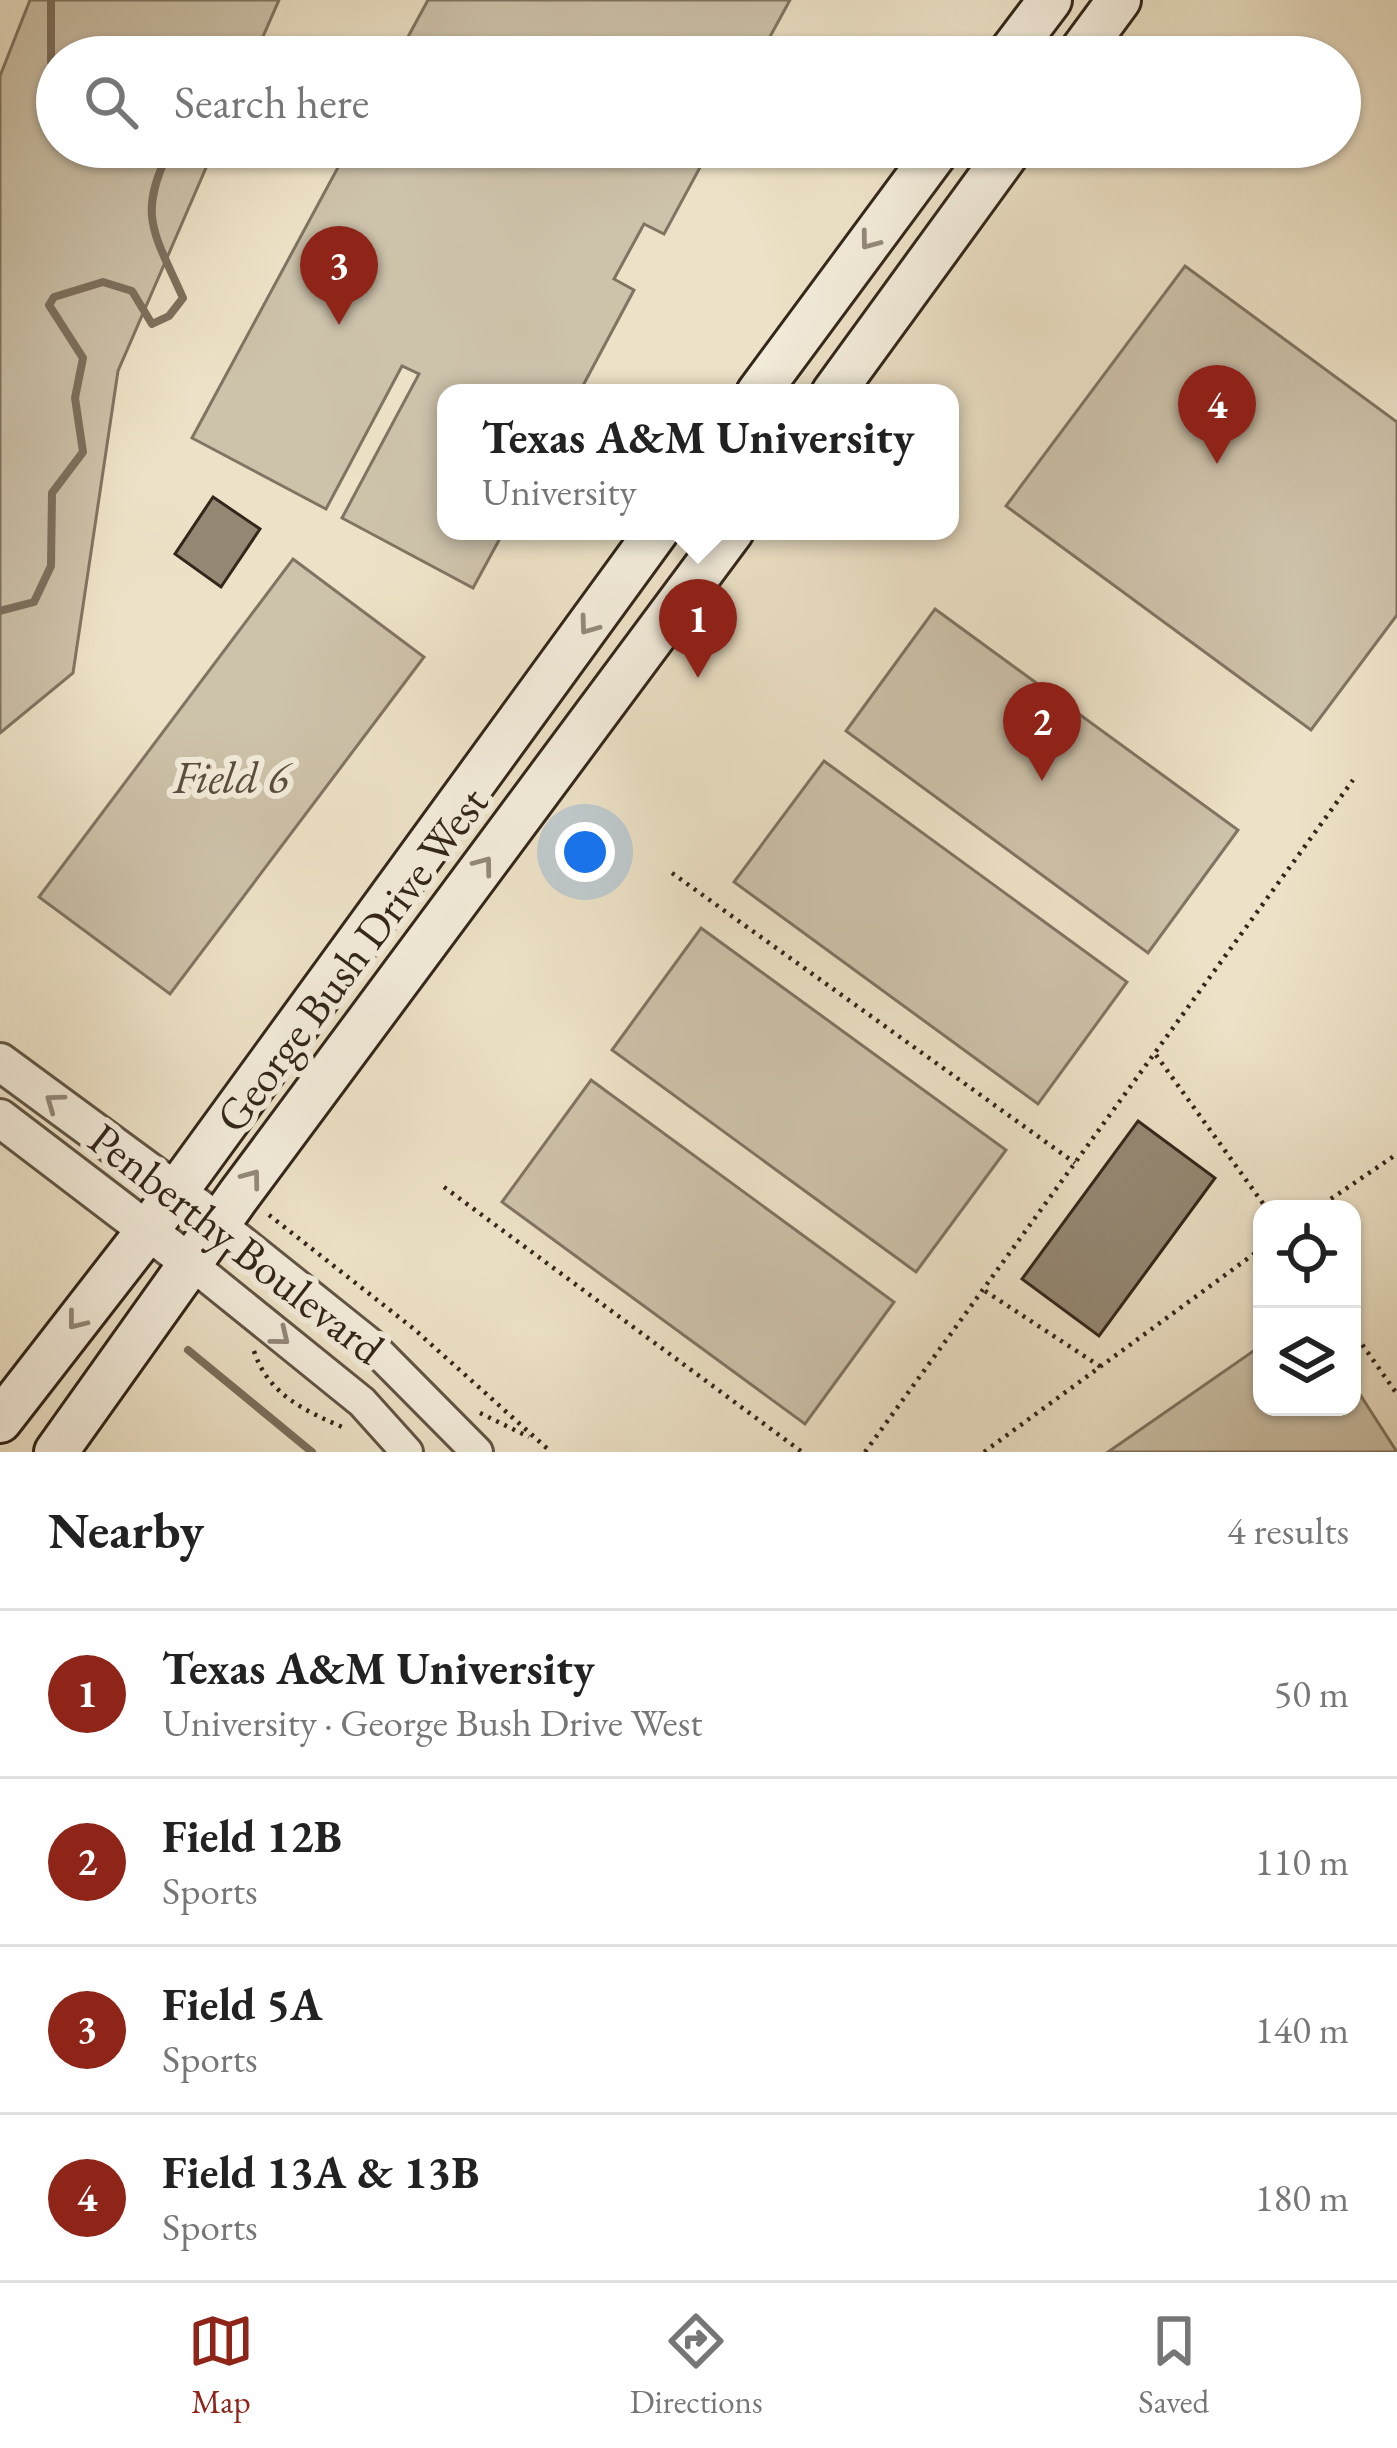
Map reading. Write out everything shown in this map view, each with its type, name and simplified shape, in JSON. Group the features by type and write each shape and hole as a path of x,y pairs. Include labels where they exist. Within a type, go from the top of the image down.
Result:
{"main road":[{"path":"1023,36 1050,0"},
{"path":"1092,36 1119,0"},
{"path":"765,384 924,168"},
{"path":"840,384 997,168"},
{"name":"George Bush Drive West","path":"0,1420 149,1229 650,540"},
{"name":"George Bush Drive West","path":"56,1452 219,1223 725,540"}],"street":[{"name":"Penberthy Boulevard","path":"0,1062 219,1223 369,1342 477,1452"},
{"name":"Penberthy Boulevard","path":"0,1118 149,1229 362,1402 406,1452"}],"path":[{"path":"865,1452 1353,780"},
{"path":"672,873 1075,1163"},
{"path":"1156,1055 1261,1200"},
{"path":"1329,1200 1397,1154"},
{"path":"444,1187 802,1452"},
{"path":"269,1215 431,1344 551,1452"},
{"path":"984,1452 1253,1255"},
{"path":"983,1289 1101,1367"},
{"path":"1361,1343 1397,1394"},
{"path":"253,1347 267,1380 286,1398 352,1431"}],"green space":[{"path":"30,0 279,0 263,36 36,36 36,168 206,168 118,371 73,673 0,733 0,76"},
{"path":"428,0 790,0 770,36 408,36"},
{"path":"338,168 700,168 664,234 644,224 614,279 634,290 584,384 437,384 437,540 499,540 473,588 342,518 419,374 402,366 326,509 192,438"},
{"path":"1185,266 1397,422 1397,615 1311,730 1006,506"},
{"name":"Field 6","path":"293,559 424,657 170,994 39,897"},
{"path":"935,609 1238,830 1148,953 846,731"},
{"path":"824,761 1127,982 1038,1104 734,882"},
{"path":"701,928 1006,1150 916,1272 612,1050"},
{"path":"591,1080 894,1302 805,1424 502,1202"},
{"path":"1253,1351 1253,1416 1361,1416 1361,1396 1397,1452 1108,1452"}],"building":[{"path":"213,497 260,529 221,587 175,554"},
{"path":"1138,1121 1215,1178 1099,1336 1022,1279"}],"waterway":[{"path":"51,0 51,36"},
{"path":"0,611 34,602 51,566 52,493 83,452 75,398 83,358 49,305 54,297 103,282 132,291 152,324 169,316 183,298 153,224 154,190 161,168"},
{"path":"188,1350 312,1452"}],"place":[{"name":"Field 5A","path":"339,325"},
{"name":"Field 13A & 13B","path":"1217,464"},
{"name":"Texas A&M University","path":"698,678"},
{"name":"Field 12B","path":"1042,781"}]}
